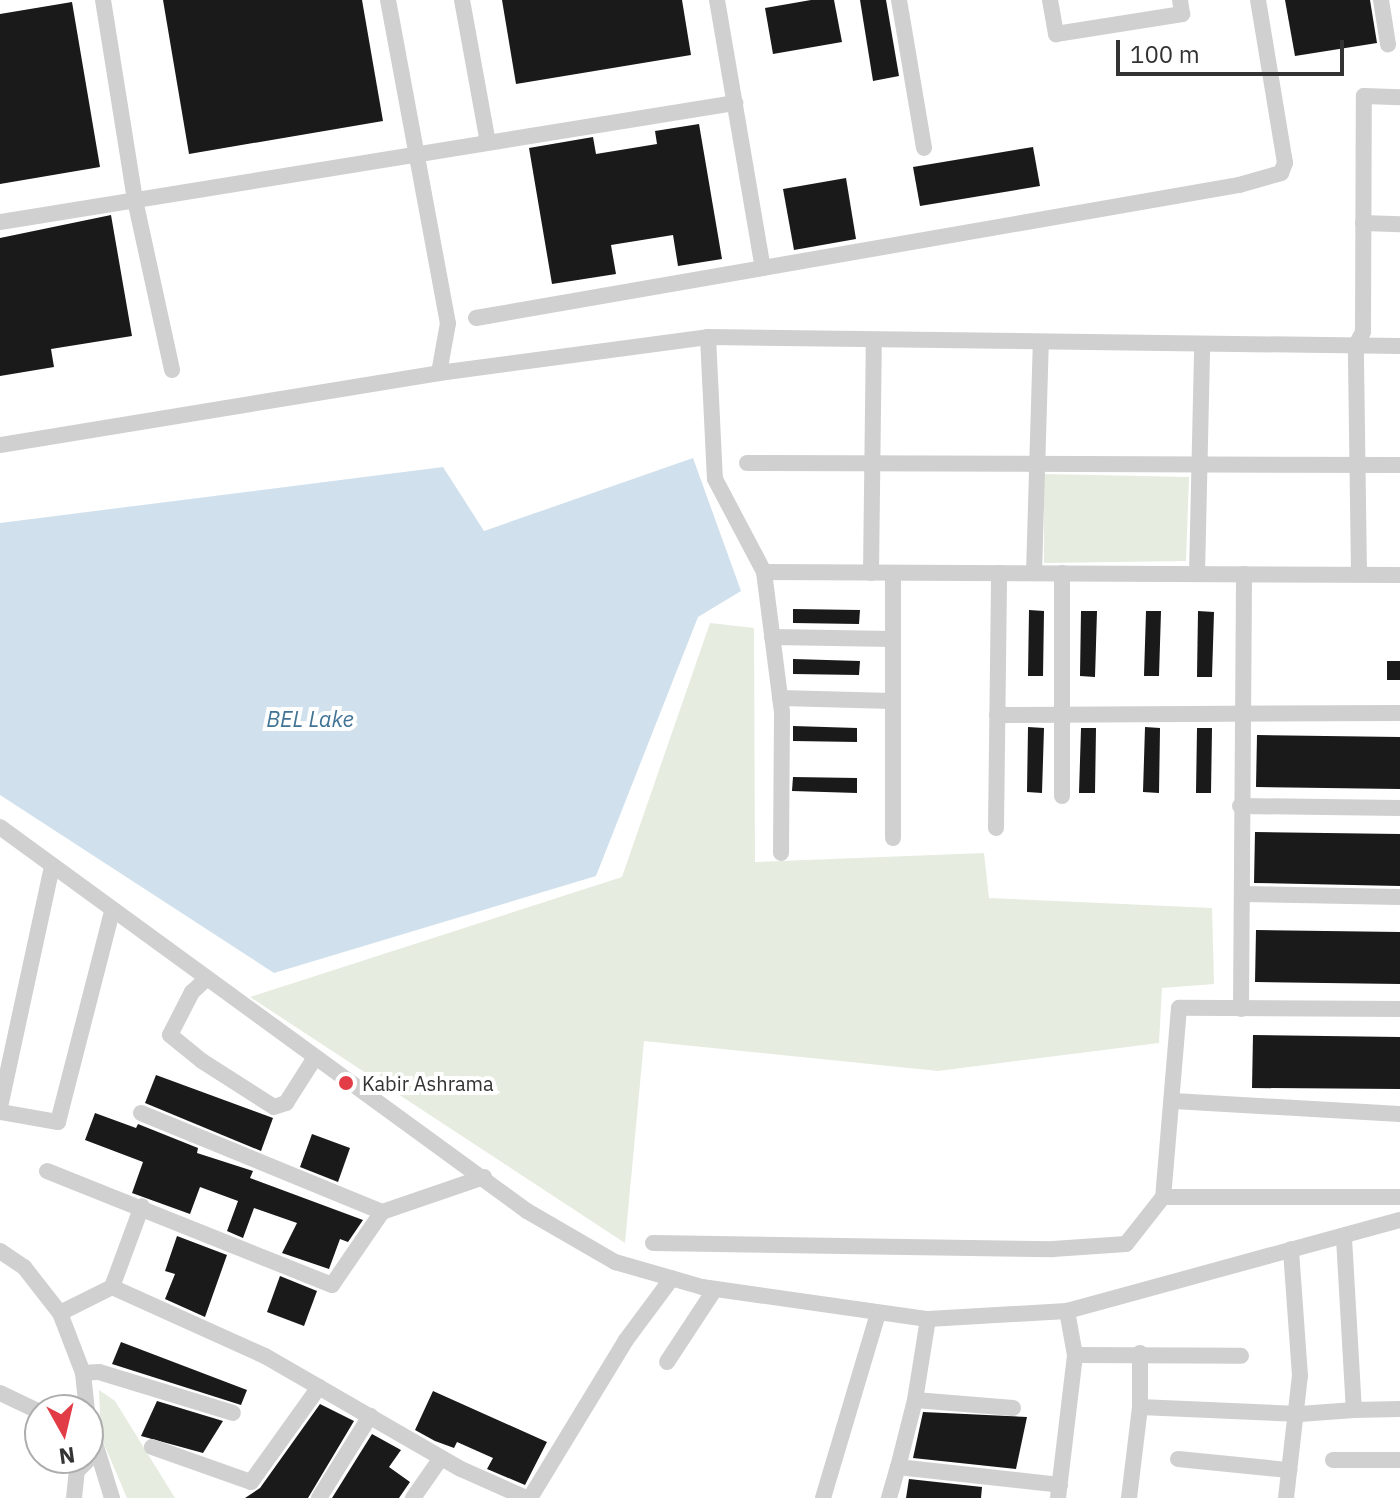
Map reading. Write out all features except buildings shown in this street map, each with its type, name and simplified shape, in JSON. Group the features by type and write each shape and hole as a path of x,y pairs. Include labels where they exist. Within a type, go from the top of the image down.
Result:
{"street":[{"path":"103,0 135,200 172,370"},
{"path":"388,0 448,323 439,373"},
{"path":"462,0 488,143"},
{"path":"717,0 763,268"},
{"path":"899,0 924,148"},
{"path":"1050,0 1056,34 1182,14 1180,0"},
{"path":"476,318 1239,185 1281,173 1285,163 1258,0"},
{"path":"1381,0 1388,44"},
{"path":"1359,574 1361,464 1356,345 1363,332 1364,96 1400,97"},
{"path":"0,222 735,103"},
{"path":"1363,223 1400,224"},
{"path":"708,337 709,436 715,479 764,572 780,698 781,853"},
{"path":"0,445 439,373 708,337 1202,346 1400,346"},
{"path":"871,573 874,340"},
{"path":"1034,573 1041,343"},
{"path":"1197,574 1202,346"},
{"path":"747,463 1400,465"},
{"path":"764,572 1400,575"},
{"path":"893,573 893,838"},
{"path":"996,828 999,573"},
{"path":"1062,573 1062,796"},
{"path":"1241,1009 1244,574"},
{"path":"772,637 893,639"},
{"path":"780,698 893,701"},
{"path":"997,715 1400,713"},
{"path":"1240,806 1400,808"},
{"path":"0,827 205,980 484,1177 527,1211 615,1262 715,1289 928,1319 1067,1311 1400,1221"},
{"path":"52,866 0,1110 58,1122 112,912"},
{"path":"1242,894 1400,897"},
{"path":"205,980 192,992 170,1035 202,1061 274,1107 286,1103 314,1059"},
{"path":"653,1243 1053,1249 1126,1244 1163,1197 1174,1101 1179,1008 1400,1009"},
{"path":"1174,1101 1400,1114"},
{"path":"141,1113 382,1212"},
{"path":"47,1171 142,1206 332,1285 382,1212 484,1177"},
{"path":"1163,1197 1400,1197"},
{"path":"60,1313 112,1287 142,1206"},
{"path":"1344,1238 1354,1410"},
{"path":"1286,1498 1300,1376 1291,1249"},
{"path":"0,1251 24,1267 60,1313 83,1373 85,1394"},
{"path":"112,1287 265,1356 441,1458 528,1498 626,1340 672,1278"},
{"path":"667,1362 715,1289"},
{"path":"898,1467 1059,1492 1075,1355 1067,1311"},
{"path":"823,1498 878,1313"},
{"path":"889,1498 915,1400 928,1319"},
{"path":"1129,1498 1140,1407 1140,1353"},
{"path":"1075,1355 1241,1356"},
{"path":"83,1373 99,1372 233,1413"},
{"path":"152,1447 251,1482 319,1387"},
{"path":"0,1393 24,1404"},
{"path":"915,1400 1013,1408"},
{"path":"1140,1407 1295,1414 1400,1409"},
{"path":"319,1498 370,1416"},
{"path":"413,1498 441,1458"},
{"path":"1178,1459 1289,1470"},
{"path":"1333,1460 1400,1460"},
{"path":"74,1498 77,1474"},
{"path":"104,1474 112,1498"}],"shaded area":[{"path":"1044,474 1189,477 1186,561 1044,563"},
{"path":"710,623 754,628 755,862 984,853 989,898 1212,908 1214,984 1162,988 1159,1043 938,1071 644,1041 625,1243 250,997 622,877"},
{"path":"99,1390 115,1401 175,1498 127,1498 104,1444 104,1394 99,1394"}],"water":[{"name":"BEL Lake","path":"693,458 741,591 698,617 596,876 274,973 0,795 0,523 443,467 484,531"}],"place":[{"name":"Kabir Ashrama","path":"346,1083"}]}
